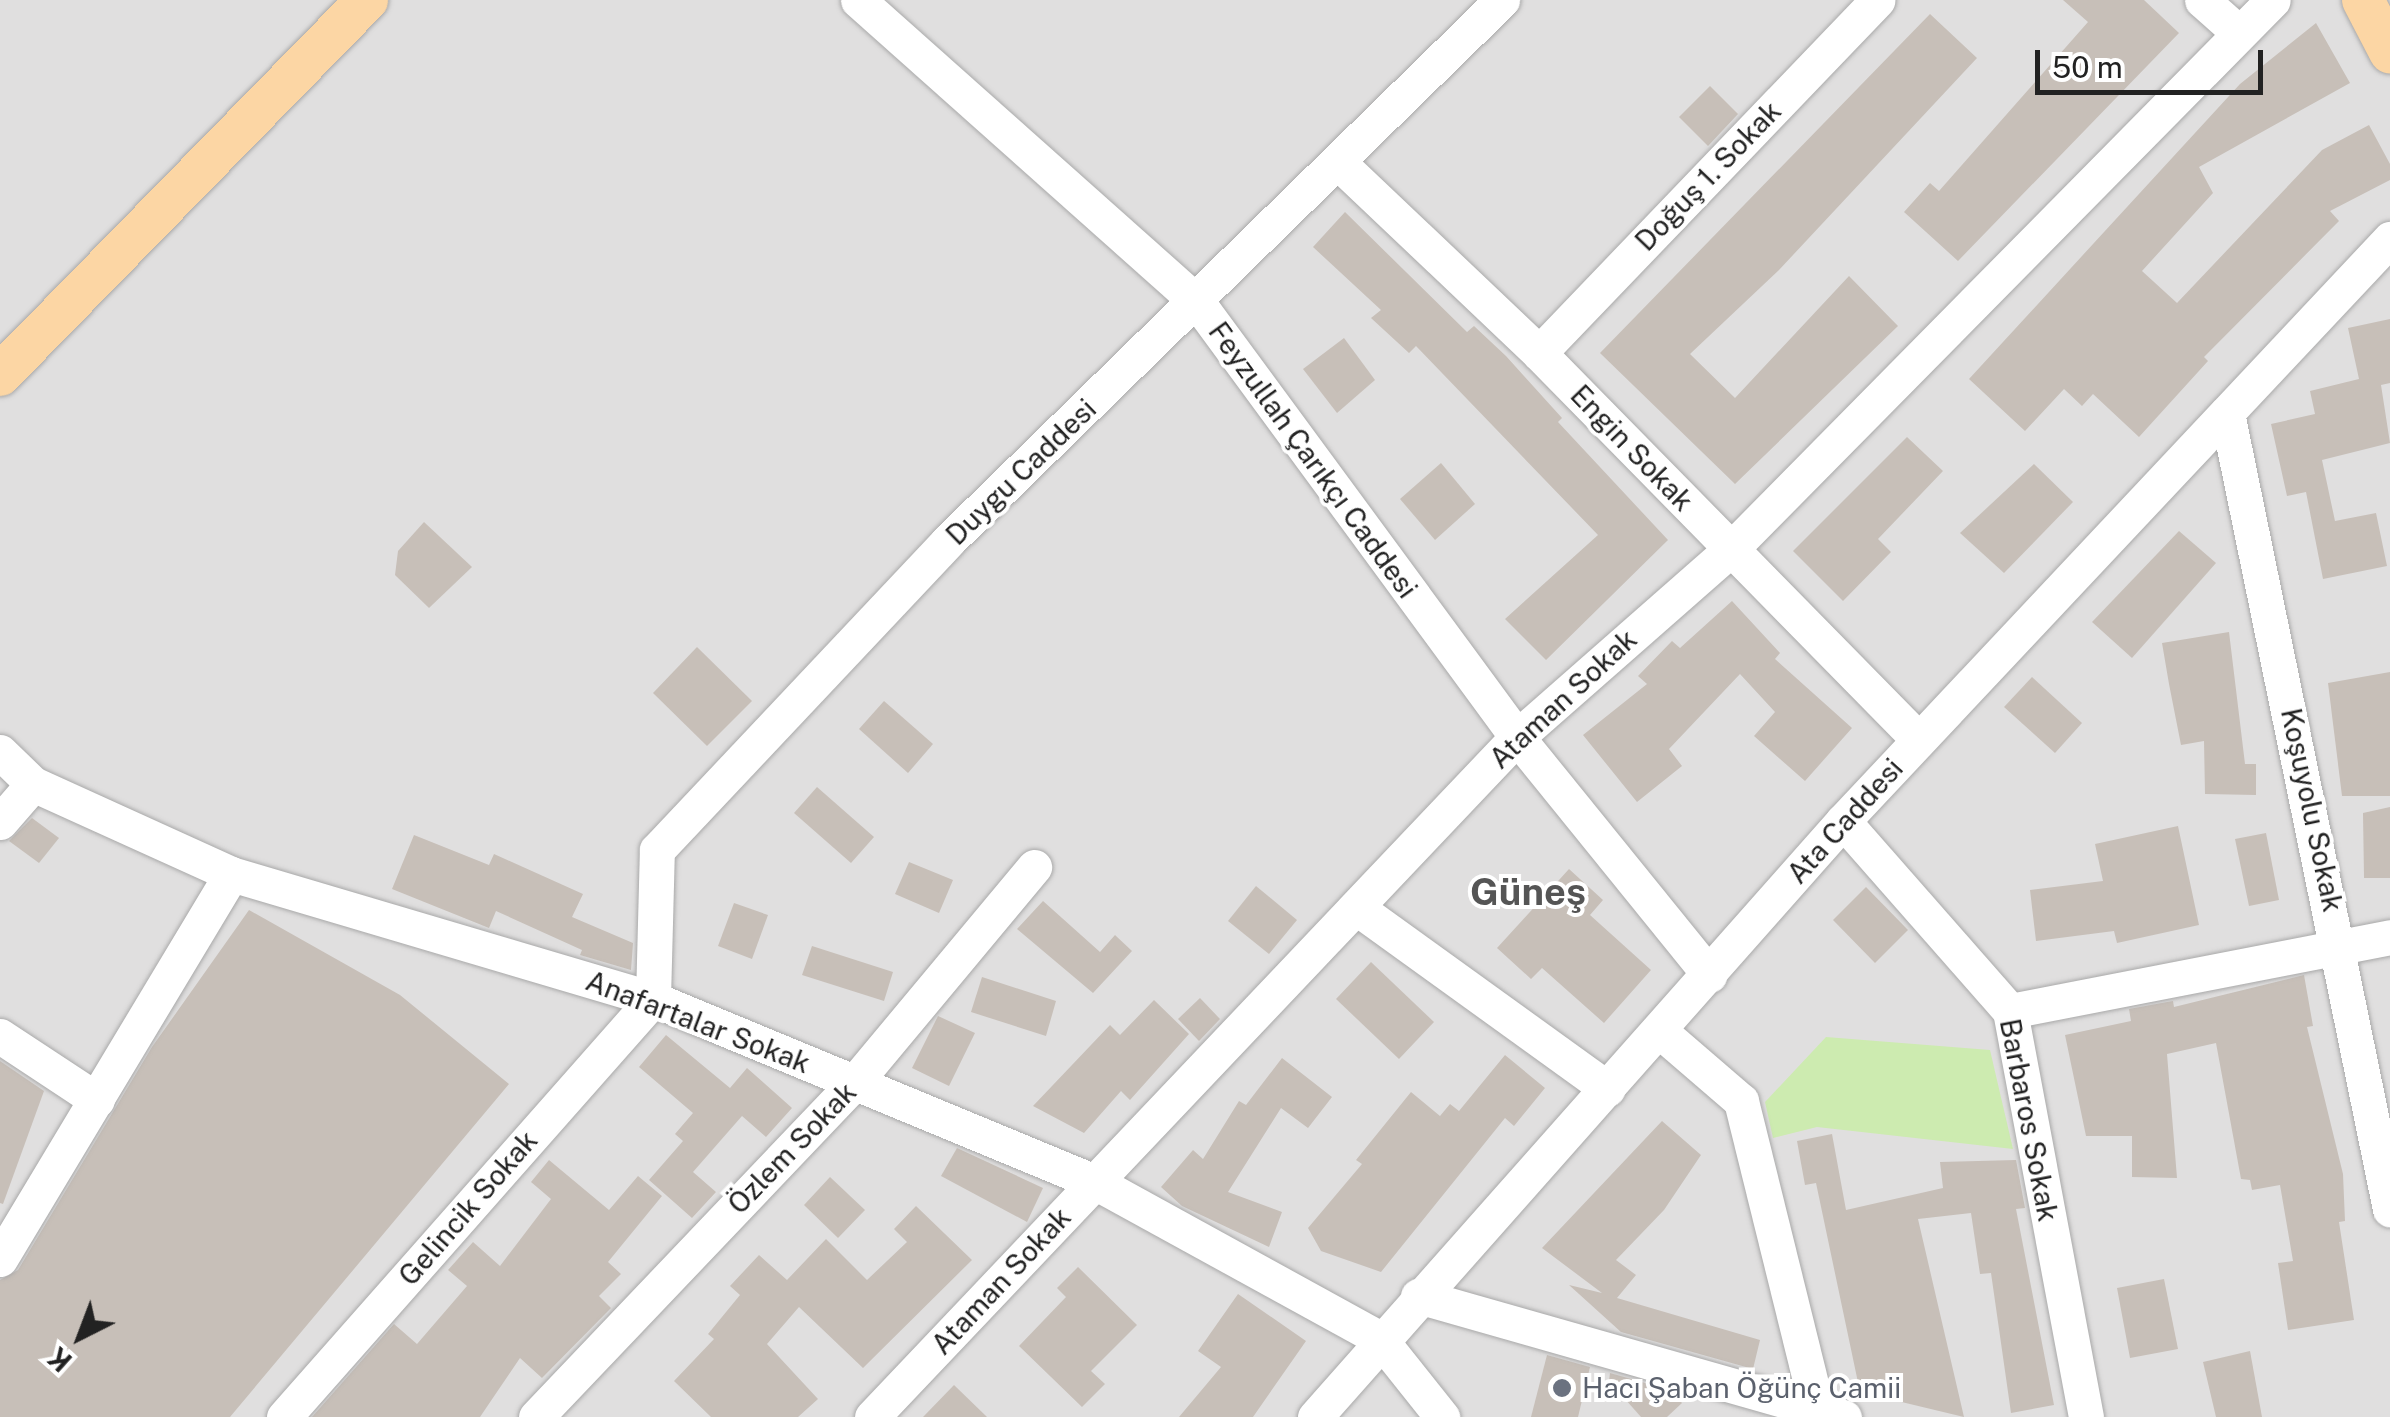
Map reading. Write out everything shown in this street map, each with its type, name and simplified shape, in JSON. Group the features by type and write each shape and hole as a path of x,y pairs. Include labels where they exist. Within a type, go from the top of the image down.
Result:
{"main road":[{"path":"0,375 367,0"},
{"path":"2363,0 2390,52"}],"street":[{"name":"Feyzullah Çarıkçı Caddesi","path":"858,0 1198,303 1517,737 1710,975"},
{"name":"Duygu Caddesi","path":"654,998 657,850 946,542 1198,303 1502,0"},
{"name":"Doğuş 1. Sokak","path":"1540,353 1877,0"},
{"path":"2202,0 2238,32"},
{"name":"Ataman Sokak","path":"872,1417 1517,737 1730,549 2273,0"},
{"name":"Engin Sokak","path":"1340,163 1540,353 1918,740"},
{"name":"Ata Caddesi","path":"1314,1417 1418,1296 1662,1033 1844,821 2390,238"},
{"name":"Koşuyolu Sokak","path":"2227,413 2341,948 2390,1209"},
{"name":"Anafartalar Sokak","path":"0,752 33,784 232,874 654,998 1095,1182 1380,1338"},
{"path":"0,822 33,784"},
{"name":"Barbaros Sokak","path":"1844,821 2010,1012 2086,1417"},
{"name":"Özlem Sokak","path":"536,1417 855,1082 1034,867"},
{"path":"0,1258 232,874"},
{"path":"1357,908 1608,1090"},
{"path":"2010,1012 2390,937"},
{"name":"Gelincik Sokak","path":"284,1417 654,998"},
{"path":"1662,1033 1741,1102 1826,1414"},
{"path":"0,1036 97,1100"},
{"path":"1418,1296 1826,1414"},
{"path":"1380,1338 1442,1417"}],"shaded area":[{"path":"0,0 2390,0 2390,1417 0,1417"}],"green space":[{"path":"1826,1037 1990,1050 2013,1149 1817,1127 1773,1138 1765,1102"}],"building":[{"path":"2063,0 2144,0 2179,33 1958,261 1904,212 1930,183 1939,191 2088,22"},
{"path":"1930,14 1977,58 1779,270 1690,354 1735,398 1849,276 1898,326 1735,484 1600,353"},
{"path":"2316,23 2350,83 2199,167 2213,193 2142,271 2177,303 2322,150 2369,125 2390,164 2390,180 2330,211 2339,221 2204,357 2208,361 2139,437 2093,394 2082,406 2064,389 2025,431 1969,379 2240,84"},
{"path":"1710,86 1738,114 1708,146 1679,117"},
{"path":"1345,212 1467,332 1474,326 1506,356 1562,418 1558,422 1668,540 1546,660 1505,619 1598,535 1416,346 1409,353 1371,318 1381,310 1313,247"},
{"path":"2390,319 2390,383 2381,385 2390,443 2322,460 2335,521 2376,513 2387,566 2323,579 2306,492 2287,496 2271,424 2315,414 2310,391 2359,379 2348,328"},
{"path":"1344,338 1375,380 1337,413 1303,369"},
{"path":"1907,437 1943,471 1878,539 1891,552 1843,601 1793,551"},
{"path":"1441,463 1475,504 1435,540 1400,499"},
{"path":"2034,464 2073,502 2004,573 1960,533"},
{"path":"424,522 472,567 429,608 395,575 398,551"},
{"path":"2179,531 2216,563 2132,658 2092,622"},
{"path":"1732,601 1780,653 1775,659 1852,728 1805,781 1754,736 1775,712 1740,674 1669,749 1682,766 1637,802 1583,735 1647,684 1638,676 1672,641 1680,648"},
{"path":"2229,632 2245,764 2256,764 2256,795 2205,794 2204,741 2181,745 2162,643"},
{"path":"697,647 752,701 707,746 653,693"},
{"path":"2390,672 2390,796 2342,796 2328,683"},
{"path":"2032,677 2082,723 2055,753 2004,707"},
{"path":"884,701 933,744 908,773 859,729"},
{"path":"817,787 874,837 851,863 794,813"},
{"path":"2390,807 2390,878 2364,878 2363,813"},
{"path":"32,818 59,838 39,863 9,841"},
{"path":"2178,826 2199,925 2117,943 2114,931 2036,941 2030,890 2103,881 2095,844"},
{"path":"2266,833 2279,900 2249,906 2235,839"},
{"path":"414,835 489,865 494,854 583,894 572,917 633,943 631,970 580,955 582,950 496,911 489,928 392,889"},
{"path":"909,862 953,880 939,913 895,894"},
{"path":"1569,869 1603,900 1590,915 1651,970 1604,1023 1542,968 1531,979 1497,948"},
{"path":"1256,886 1297,920 1269,954 1228,921"},
{"path":"1866,887 1908,930 1875,963 1833,920"},
{"path":"1043,901 1100,952 1115,935 1132,951 1093,993 1017,929"},
{"path":"734,903 768,915 752,959 718,946"},
{"path":"249,910 400,995 509,1084 230,1417 0,1417 0,1280 18,1270 152,1047"},
{"path":"812,946 893,972 884,1001 802,975"},
{"path":"1371,962 1434,1022 1399,1059 1336,999"},
{"path":"2304,975 2313,1026 2307,1027 2343,1174 2345,1221 2339,1222 2354,1320 2288,1330 2278,1263 2293,1261 2280,1185 2252,1190 2250,1180 2241,1179 2216,1043 2167,1054 2177,1178 2132,1177 2132,1136 2086,1136 2065,1035 2131,1021 2129,1009 2173,1001 2174,1007"},
{"path":"982,977 1056,1001 1046,1036 971,1012"},
{"path":"1200,998 1220,1019 1199,1041 1178,1019"},
{"path":"1154,1000 1189,1034 1130,1100 1121,1091 1084,1133 1033,1106 1110,1025 1120,1035"},
{"path":"938,1016 975,1033 949,1086 912,1068"},
{"path":"666,1035 730,1088 747,1068 792,1108 766,1137 742,1116 693,1172 716,1192 692,1218 649,1180 683,1141 675,1134 693,1113 639,1067"},
{"path":"1505,1055 1545,1088 1514,1126 1505,1118 1381,1272 1321,1251 1308,1228 1362,1164 1356,1160 1411,1092 1440,1116 1450,1104 1459,1111"},
{"path":"1282,1058 1332,1097 1308,1128 1281,1108 1228,1192 1282,1212 1269,1247 1182,1206 1161,1187 1193,1150 1203,1159 1239,1101 1246,1105"},
{"path":"0,1061 44,1091 3,1204 0,1203"},
{"path":"1662,1121 1701,1155 1664,1210 1616,1260 1636,1275 1617,1298 1760,1340 1753,1369 1621,1332 1569,1285 1602,1293 1542,1248"},
{"path":"1832,1134 1846,1210 1943,1188 1940,1162 2016,1160 2025,1208 2016,1209 2054,1405 2011,1413 1991,1273 1980,1274 1971,1213 1918,1219 1964,1417 1860,1392 1816,1183 1805,1185 1797,1141"},
{"path":"957,1148 1043,1188 1027,1222 941,1176"},
{"path":"549,1160 609,1210 638,1176 662,1196 608,1262 621,1274 599,1296 611,1308 542,1378 520,1358 480,1417 312,1417 394,1324 417,1344 467,1286 448,1270 473,1242 500,1266 551,1199 531,1182"},
{"path":"830,1177 865,1210 838,1238 804,1205"},
{"path":"916,1206 972,1260 863,1368 799,1307 767,1344 818,1399 798,1417 711,1417 674,1381 714,1339 708,1334 740,1295 730,1286 759,1255 787,1280 826,1239 867,1280 907,1242 894,1229"},
{"path":"1078,1267 1137,1325 1091,1371 1105,1384 1082,1407 1019,1346 1066,1297 1057,1288"},
{"path":"2164,1279 2178,1349 2130,1358 2117,1288"},
{"path":"1238,1294 1306,1341 1253,1417 1179,1417 1221,1367 1198,1351"},
{"path":"2250,1351 2262,1417 2216,1417 2203,1362"},
{"name":"Hacı Şaban Öğünç Camii","path":"1547,1355 1590,1367 1578,1417 1531,1417"},
{"path":"1610,1373 1670,1390 1682,1403 1667,1417 1641,1417 1609,1381"},
{"path":"954,1385 987,1417 923,1417"}],"place":[{"name":"Hacı Şaban Öğünç Camii","path":"1562,1388"}],"district":[{"name":"Güneş","path":"1528,892"}]}
